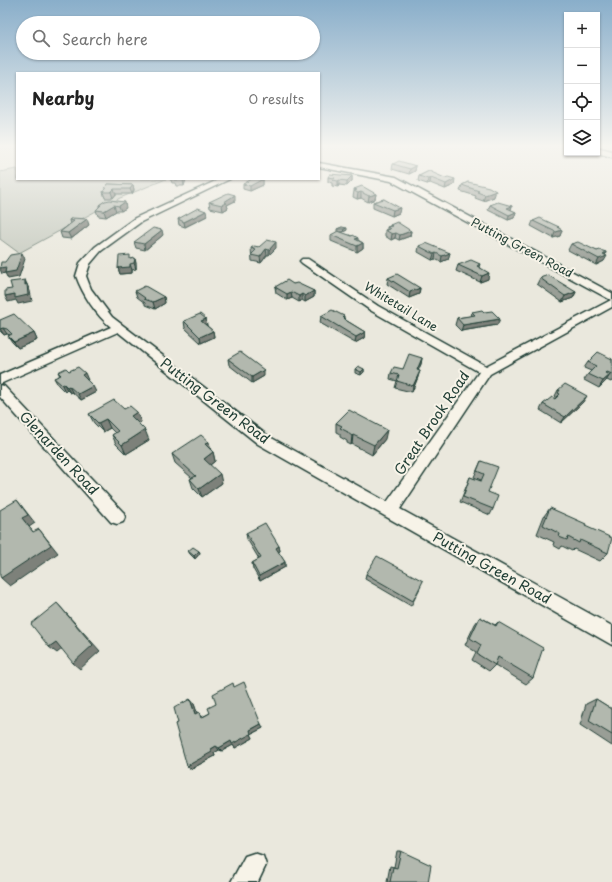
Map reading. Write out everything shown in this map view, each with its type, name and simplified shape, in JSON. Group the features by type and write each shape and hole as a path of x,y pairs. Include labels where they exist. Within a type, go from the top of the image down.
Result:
{"street":[{"name":"Putting Green Road","path":"207,187 138,220 98,249 85,263 81,276 86,289 108,319 263,440 612,636"},
{"name":"Putting Green Road","path":"408,187 612,297"},
{"name":"Whitetail Lane","path":"305,261 374,308 486,371"},
{"name":"Great Brook Road","path":"390,511 486,371 612,303"},
{"path":"0,380 119,328"},
{"name":"Glenarden Road","path":"0,389 117,517"}],"shaded area":[{"path":"0,187 146,187 120,198 19,253 0,239"}],"building":[{"path":"106,187 131,187 130,189 114,189 111,192 103,192"},
{"path":"364,187 376,194 369,196 361,192 358,193 354,191 357,190 354,189"},
{"path":"468,187 489,187 496,191 485,195 477,192 479,191"},
{"path":"228,193 235,195 224,202 227,203 222,205 209,202"},
{"path":"384,199 400,208 393,210 373,202"},
{"path":"110,200 125,202 119,206 114,205 104,211 96,210 101,205 99,205"},
{"path":"498,202 512,206 507,208 516,212 509,215 490,205"},
{"path":"198,208 206,211 184,222 178,219"},
{"path":"72,218 87,219 68,233 60,232 74,221 69,220"},
{"path":"540,218 562,230 556,232 533,221"},
{"path":"397,222 411,231 400,235 396,233 392,234 385,230 390,229 387,227 392,226 390,225"},
{"path":"342,227 347,228 337,229"},
{"path":"153,228 162,230 144,244 134,242"},
{"path":"338,231 352,236 353,235 358,238 355,239 363,243 357,246 331,235"},
{"path":"267,240 276,242 269,250 266,249 260,257 251,255 256,250 251,248 254,246 259,247"},
{"path":"578,242 597,251 600,250 606,252 603,254 607,256 599,259 571,244"},
{"path":"426,243 450,253 442,256 436,253 434,254 419,246"},
{"path":"22,253 16,271 5,273 6,267 0,268 1,262 5,262 10,255"},
{"path":"130,255 130,259 135,258 134,263 130,264 130,267 118,268 119,256"},
{"path":"471,260 480,264 477,266 489,273 482,276 458,265"},
{"path":"397,274 420,288 410,292 388,278"},
{"path":"548,275 576,292 565,296 540,278"},
{"path":"25,280 28,295 15,298 15,294 5,296 5,290 12,289 10,282"},
{"path":"287,280 293,284 297,283 314,291 305,296 302,294 299,296 291,292 287,294 275,287"},
{"path":"145,286 164,297 153,302 144,299 145,298 135,291"},
{"path":"332,310 344,316 343,317 347,321 365,332 356,337 321,316"},
{"path":"482,310 484,312 492,311 500,319 463,325 457,318 475,315 472,312"},
{"path":"14,314 34,333 14,342 8,336 12,334 7,329 0,329 0,320"},
{"path":"200,314 206,319 201,321 213,331 200,337 184,321"},
{"path":"240,352 264,370 252,377 228,359"},
{"path":"598,352 612,359 612,374 607,372 606,373 610,375 603,381 588,374 596,366 588,362"},
{"path":"409,354 422,358 417,370 420,371 413,386 397,381 399,375 391,373 394,367 403,369"},
{"path":"358,366 364,369 361,372 355,369"},
{"path":"78,367 85,373 82,375 93,386 78,394 69,386 67,387 64,384 62,385 54,378 61,375 58,372 66,368 69,371"},
{"path":"565,384 587,396 565,417 543,404 552,397 555,399 560,394 558,393 560,390 558,390"},
{"path":"114,400 124,409 130,406 137,412 131,416 145,430 122,445 112,435 118,431 106,419 98,423 89,414"},
{"path":"349,410 387,430 374,445 353,435 352,436 340,428 342,426 336,423"},
{"path":"201,435 209,442 205,444 213,452 204,459 220,474 199,489 190,479 196,476 172,454"},
{"path":"481,461 498,467 488,492 498,496 493,509 463,497 470,477 481,481 484,474 477,471"},
{"path":"17,500 28,515 22,518 33,532 39,529 51,545 1,578 0,510"},
{"path":"550,508 586,524 585,526 612,538 608,553 580,540 579,543 568,537 567,540 559,537 560,534 543,525"},
{"path":"265,523 279,546 276,548 285,562 259,576 252,563 261,558 246,533"},
{"path":"193,547 199,551 194,556 188,551"},
{"path":"377,556 423,581 413,601 366,574"},
{"path":"57,603 93,645 73,663 56,642 49,647 31,624"},
{"path":"480,617 496,626 498,622 543,648 533,678 498,657 495,665 477,654 481,645 470,638"},
{"path":"244,682 261,724 250,730 251,734 232,744 231,741 219,748 216,746 211,749 212,752 187,766 175,724 178,723 174,708 190,699 195,714 199,712 201,718 210,713 208,708 216,704 213,694 233,683 234,687"},
{"path":"596,699 612,709 612,735 589,721"},
{"path":"401,851 431,865 428,882 390,882 393,867 397,868"}]}
